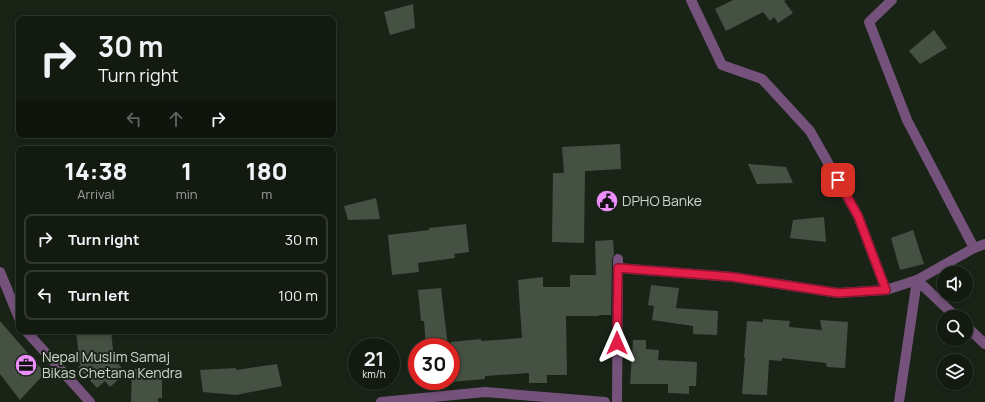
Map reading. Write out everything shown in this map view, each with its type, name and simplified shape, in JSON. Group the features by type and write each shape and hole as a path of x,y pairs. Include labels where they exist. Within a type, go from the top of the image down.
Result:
{"street":[{"path":"690,0 722,65 762,79 810,131 858,216 886,290"},
{"path":"892,0 869,22 907,120 974,248"},
{"path":"617,402 618,264 733,277 838,293 886,290 918,280 974,248 985,244"},
{"path":"0,272 16,311"},
{"path":"918,280 949,310"},
{"path":"899,402 918,280"},
{"path":"973,333 985,344"},
{"path":"29,334 90,402"},
{"path":"381,402 485,392 606,402"}],"building":[{"path":"733,0 786,0 784,1 793,13 778,23 774,17 770,21 763,12 726,31 715,9"},
{"path":"413,4 415,28 390,35 384,12"},
{"path":"934,30 947,48 920,64 909,51"},
{"path":"620,144 621,169 585,171 584,243 552,242 553,173 564,173 562,147"},
{"path":"748,164 786,167 793,183 757,184"},
{"path":"376,198 380,219 348,220 344,206"},
{"path":"824,217 826,242 790,238 793,220"},
{"path":"466,224 469,252 454,254 455,258 418,263 419,272 392,275 388,235 429,230 429,228"},
{"path":"913,230 924,264 900,270 891,238"},
{"path":"613,240 614,254 612,259 611,315 566,316 567,375 547,375 547,383 529,383 529,373 485,376 485,379 460,381 460,341 522,338 518,280 543,277 543,287 570,287 570,275 596,275 595,241"},
{"path":"651,285 679,288 676,308 718,311 717,335 693,334 693,326 652,320 654,306 648,305"},
{"path":"441,288 447,338 425,338 424,321 421,321 418,290"},
{"path":"763,319 790,321 789,327 822,330 820,320 848,322 845,368 827,367 826,363 782,358 782,361 769,360 767,395 742,394 747,321 763,322"},
{"path":"0,321 45,373 20,400 0,374"},
{"path":"76,334 111,334 114,359 126,373 110,387 105,381 97,388 78,367 81,365 76,360 79,357"},
{"path":"633,340 646,340 646,349 659,350 658,360 697,362 696,386 689,386 689,394 668,393 668,384 630,384"},
{"path":"277,364 282,386 236,395 203,392 200,370 236,368 236,370"},
{"path":"132,369 162,369 162,398 158,398 158,402 131,402"}],"place":[{"name":"DPHO Banke","path":"607,201"},
{"name":"Nepal Muslim Samaj Bikas Chetana Kendra","path":"26,365"}],"route":[{"path":"617,343 618,268 733,277 838,293 886,290 858,216 838,180"}]}
